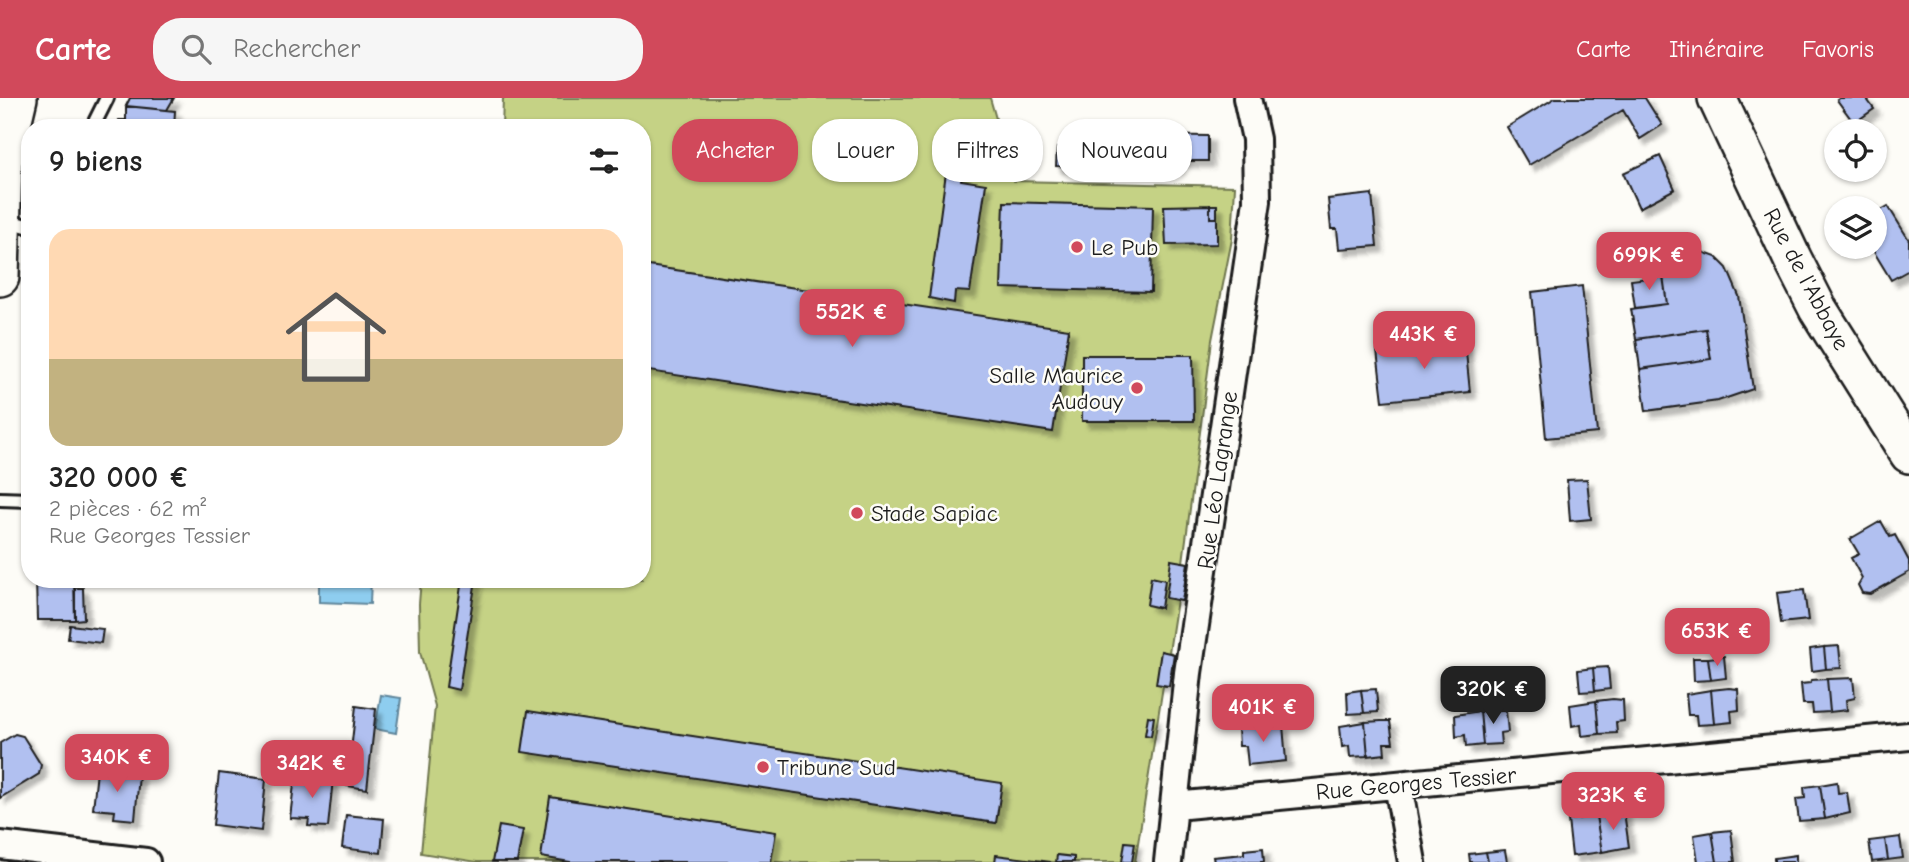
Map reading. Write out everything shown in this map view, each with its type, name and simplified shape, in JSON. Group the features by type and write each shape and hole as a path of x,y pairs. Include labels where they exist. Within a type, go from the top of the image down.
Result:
{"main road":[{"path":"0,277 16,223 1,157 18,98"},
{"name":"Rue de l'Abbaye","path":"1717,98 1818,309 1909,454"}],"street":[{"name":"Rue Léo Lagrange","path":"1168,862 1188,673 1257,201 1256,139 1247,98"},
{"name":"Rue Georges Tessier","path":"1175,806 1909,736"},
{"path":"1398,785 1412,862"},
{"path":"0,845 146,862"}],"lane":[{"path":"96,119 107,98"},
{"path":"0,499 21,500"}],"green space":[{"path":"503,98 990,98 996,119 932,119 932,182 1235,186 1232,239 1212,340 1183,562 1188,563 1182,601 1177,600 1169,652 1174,654 1169,686 1163,686 1135,862 477,862 421,853 435,706 420,652 420,588 651,588 651,119 502,119"}],"water":[{"path":"319,588 371,588 370,604 319,602"},
{"path":"381,695 401,698 396,733 375,729"}],"building":[{"path":"130,98 174,98 167,110 126,106"},
{"path":"1555,98 1645,98 1662,125 1640,139 1623,110 1529,165 1507,127"},
{"path":"1866,98 1874,109 1860,119 1851,119 1837,100"},
{"path":"126,106 175,111 175,119 126,119"},
{"path":"1192,136 1208,136 1208,161 1192,161"},
{"path":"1660,156 1675,189 1639,208 1623,173"},
{"path":"945,182 986,184 970,292 955,291 954,303 929,298"},
{"path":"1372,194 1377,246 1339,249 1337,229 1331,229 1328,199"},
{"name":"Le Pub","path":"1004,202 1153,206 1151,292 1001,288"},
{"path":"1210,205 1217,205 1217,217 1210,218"},
{"path":"1210,205 1210,218 1217,217 1217,244 1166,245 1164,206"},
{"path":"1887,207 1909,240 1909,270 1891,280 1878,259 1887,259"},
{"path":"1694,249 1716,257 1727,268 1739,296 1753,389 1718,401 1646,411 1640,369 1711,359 1706,329 1636,339 1631,309 1667,304 1663,276 1698,271"},
{"path":"651,266 1069,329 1053,432 651,371"},
{"path":"1663,276 1667,304 1635,308 1631,280"},
{"path":"1582,286 1597,433 1546,438 1532,292"},
{"path":"1706,329 1711,359 1640,369 1636,339"},
{"path":"1465,342 1470,392 1383,401 1377,351"},
{"name":"Salle Maurice Audouy","path":"1082,355 1193,355 1194,421 1082,421"},
{"path":"1587,479 1591,519 1570,521 1567,480"},
{"path":"1881,521 1890,537 1895,535 1909,561 1909,572 1870,594 1862,593 1858,585 1862,578 1851,558 1859,554 1850,539"},
{"path":"1171,560 1188,563 1182,601 1166,598"},
{"path":"1151,577 1165,580 1161,608 1147,605"},
{"path":"36,588 74,588 75,620 37,620"},
{"path":"75,588 83,588 84,619 75,620"},
{"path":"461,588 475,588 459,690 446,687"},
{"path":"1804,590 1808,620 1781,623 1777,593"},
{"path":"70,625 103,629 101,643 68,639"},
{"path":"1839,646 1841,668 1826,669 1824,647"},
{"path":"1824,647 1826,669 1812,671 1810,649"},
{"path":"1161,651 1174,654 1169,686 1156,684"},
{"path":"1724,656 1726,678 1711,680 1708,658"},
{"path":"1693,658 1708,658 1711,680 1694,681"},
{"path":"1608,667 1610,689 1595,691 1593,668"},
{"path":"1593,668 1595,691 1580,692 1578,670"},
{"path":"1492,678 1494,700 1479,702 1478,679"},
{"path":"1853,678 1855,698 1846,700 1847,710 1830,712 1827,679"},
{"path":"1478,679 1479,702 1463,703 1462,681"},
{"path":"1827,679 1830,712 1813,713 1812,704 1803,704 1801,684"},
{"path":"1376,689 1378,712 1364,713 1361,690"},
{"path":"1738,689 1739,710 1731,711 1732,722 1714,724 1711,690"},
{"path":"1361,690 1364,713 1348,714 1347,692"},
{"path":"1711,690 1714,724 1697,725 1696,715 1688,715 1686,694"},
{"path":"1623,700 1624,721 1616,722 1617,733 1599,734 1596,701"},
{"path":"1596,701 1599,734 1582,736 1581,724 1572,726 1570,705"},
{"path":"356,706 376,709 367,789 347,786"},
{"name":"Tribune Sud","path":"528,711 1002,783 996,823 522,752"},
{"path":"1480,711 1506,711 1508,732 1500,733 1501,744 1483,745"},
{"path":"1480,711 1483,745 1466,747 1465,735 1456,737 1455,715"},
{"path":"1148,716 1154,717 1151,736 1145,735"},
{"path":"1390,721 1393,743 1384,743 1385,754 1368,756 1365,722"},
{"path":"1365,722 1368,756 1350,757 1349,746 1342,747 1340,726"},
{"path":"1283,725 1286,761 1248,765 1246,746 1239,746 1238,728"},
{"path":"15,734 23,736 41,765 39,774 0,798 0,743"},
{"path":"97,771 139,775 135,820 114,818 115,811 93,809"},
{"path":"219,773 266,779 261,831 213,825"},
{"path":"295,776 333,779 328,827 308,826 309,819 290,818"},
{"path":"1837,782 1838,793 1847,792 1850,813 1825,819 1820,785"},
{"path":"1820,785 1825,819 1799,821 1796,799 1805,798 1804,787"},
{"path":"550,797 776,832 771,862 570,862 541,857"},
{"path":"1624,812 1629,847 1602,852 1596,816"},
{"path":"346,815 384,819 381,853 342,848"},
{"path":"1596,816 1602,852 1572,856 1568,820"},
{"path":"499,826 523,830 517,862 492,862"},
{"path":"1731,830 1735,862 1717,862 1712,832"},
{"path":"1712,832 1717,862 1698,862 1694,835"},
{"path":"1900,837 1903,858 1888,860 1885,839"},
{"path":"1885,839 1888,860 1872,862 1869,841"},
{"path":"1125,842 1135,843 1132,862 1122,862"},
{"path":"1263,848 1264,862 1214,862 1213,857 1244,854 1244,850"},
{"path":"1505,850 1507,862 1488,862 1486,852"},
{"path":"1486,852 1488,862 1470,862 1469,854"},
{"path":"996,855 1051,862 995,862"},
{"path":"1057,855 1074,857 1074,862 1056,862"},
{"path":"1796,855 1796,862 1774,862 1774,858"}],"place":[{"name":"Le Pub","path":"1077,247"},
{"name":"Salle Maurice Audouy","path":"1137,388"},
{"name":"Stade Sapiac","path":"857,513"},
{"name":"Tribune Sud","path":"763,767"}]}
